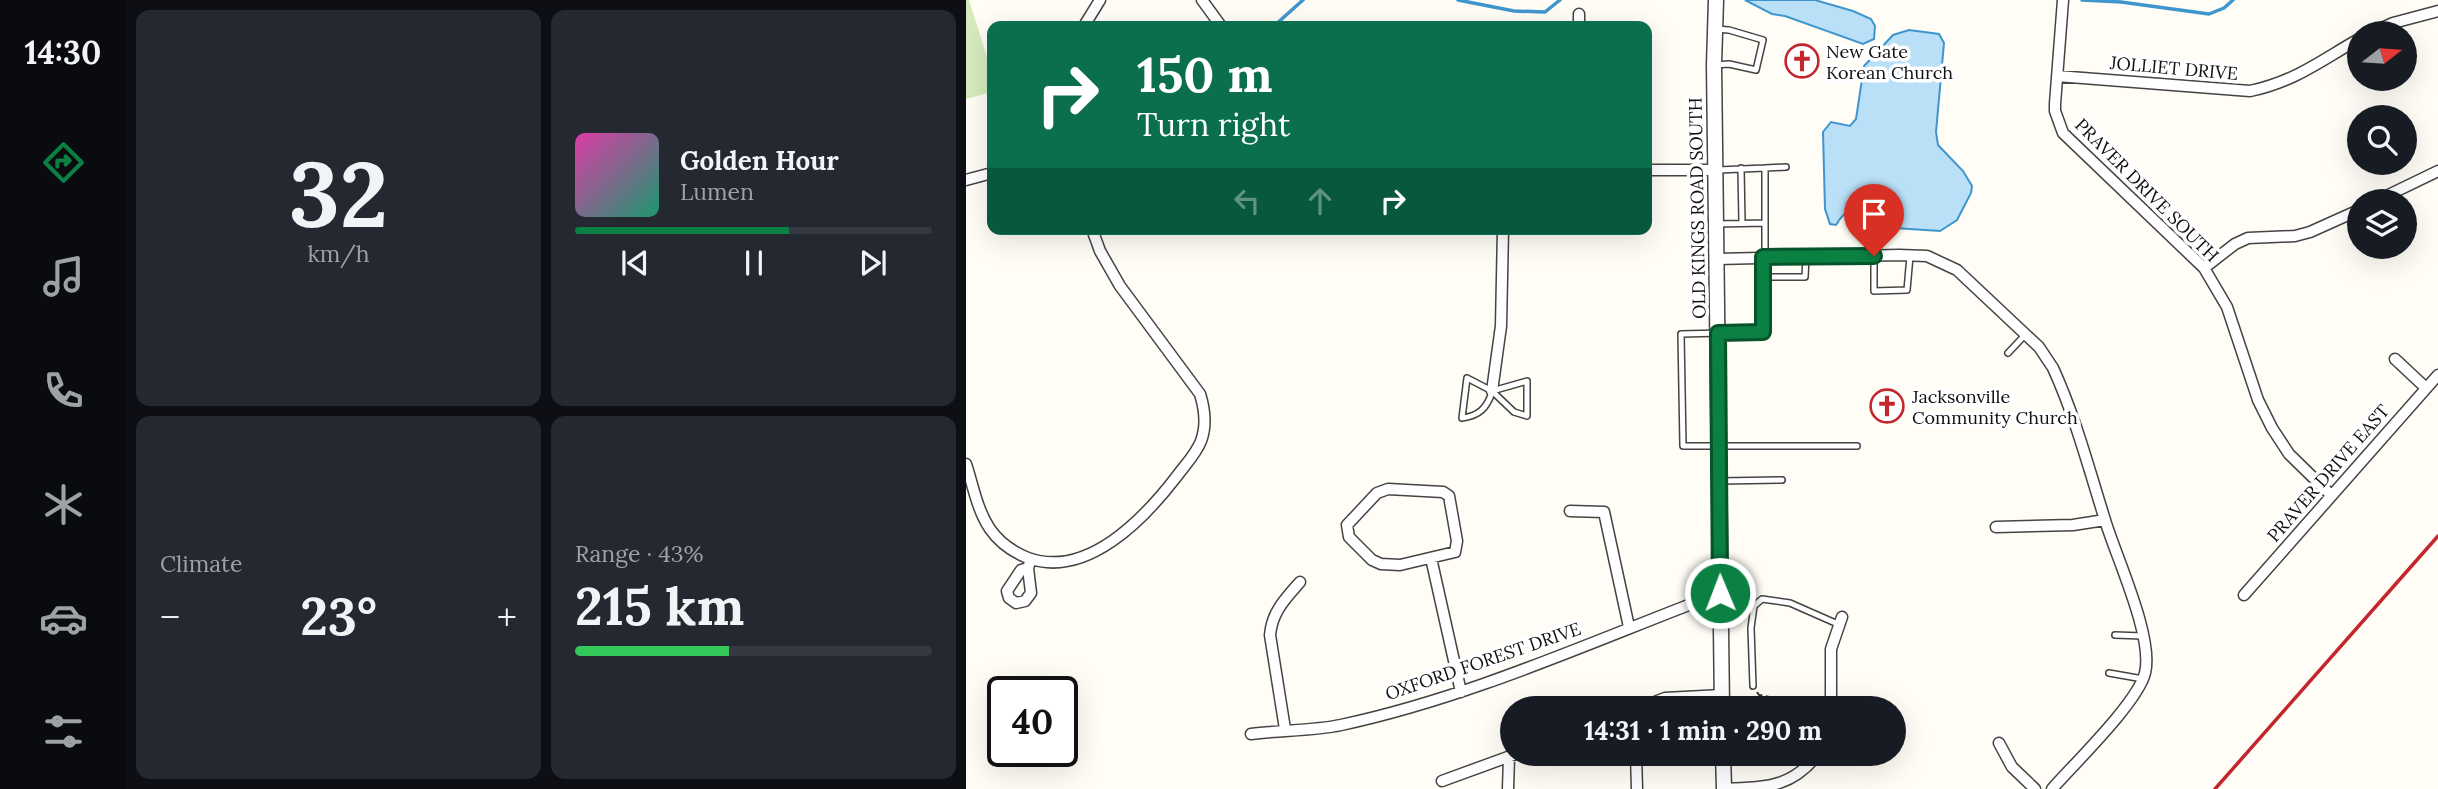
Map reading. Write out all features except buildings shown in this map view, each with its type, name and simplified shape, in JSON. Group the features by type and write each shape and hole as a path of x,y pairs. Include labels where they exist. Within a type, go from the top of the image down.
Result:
{"street":[{"path":"1087,21 1100,0"},
{"path":"1202,0 1217,21"},
{"name":"OLD KINGS ROAD SOUTH","path":"1716,0 1714,65 1722,696"},
{"name":"PRAVER DRIVE SOUTH","path":"2063,0 2055,111 2063,133 2204,268 2227,307 2258,400 2272,428 2289,454 2331,495"},
{"path":"2400,21 2438,11"},
{"path":"1579,14 1579,21"},
{"name":"JOLLIET DRIVE","path":"2057,76 2250,91 2295,78 2347,46"},
{"path":"1652,170 1715,170"},
{"path":"2401,189 2438,171"},
{"path":"966,180 987,174"},
{"path":"2204,268 2235,244 2248,239 2295,236 2347,215"},
{"path":"966,464 981,510 991,530 1029,563 1045,562 1077,559 1140,520 1155,505 1201,442 1205,415 1200,394 1120,286 1094,235"},
{"path":"1492,391 1502,326 1503,235"},
{"path":"1717,259 1927,256 1957,270 2039,347 2060,384 2145,639 2147,663 2135,695 2052,789"},
{"path":"2395,359 2426,388"},
{"name":"PRAVER DRIVE EAST","path":"2244,595 2438,375"},
{"path":"1388,489 1443,492 1449,496 1457,541 1455,552 1431,558 1389,566 1372,560 1349,537 1347,525 1372,498 1388,489"},
{"path":"1570,511 1604,512 1629,627"},
{"path":"1996,527 2073,526 2105,520"},
{"path":"1431,558 1461,692"},
{"path":"1285,729 1269,635 1271,620 1277,609 1300,582"},
{"name":"OXFORD FOREST DRIVE","path":"1251,734 1350,723 1461,692 1720,593"},
{"path":"1831,696 1831,649 1841,621"},
{"path":"1999,743 2012,767 2035,789"},
{"path":"1442,781 1500,760"},
{"path":"1508,789 1511,766"},
{"path":"1636,766 1637,789"},
{"path":"1723,766 1724,789 1779,784 1794,778 1809,766"}],"lane":[{"path":"1714,29 1763,40 1756,70 1729,64 1714,65"},
{"path":"1715,170 1786,167"},
{"path":"1741,168 1742,223"},
{"path":"1765,168 1763,332 1681,334 1683,446 1857,446"},
{"path":"1716,224 1765,223"},
{"path":"1874,256 1874,290 1907,290 1910,256"},
{"path":"1763,277 1805,276 1805,257"},
{"path":"2008,353 2025,334"},
{"path":"1492,391 1489,404 1475,416 1462,418 1466,378 1492,391 1514,412 1527,416 1527,381 1492,391"},
{"path":"1720,481 1782,480"},
{"path":"1753,686 1751,628 1754,606 1762,599 1790,603 1841,621"},
{"path":"2115,635 2145,639"},
{"path":"2109,673 2143,679"}],"path":[{"path":"1753,686 1759,695 1764,696"}],"green space":[{"path":"966,0 969,0 987,57 987,93 966,99"}],"water":[{"path":"1745,0 1815,0 1853,11 1871,19 1875,26 1874,39 1863,44 1785,16 1772,14"},
{"path":"1909,30 1939,34 1944,43 1936,132 1938,145 1963,171 1972,186 1971,193 1957,220 1940,231 1879,227 1866,214 1856,210 1845,214 1836,225 1830,224 1825,209 1823,132 1831,122 1850,126 1856,119 1864,66 1893,35"}],"waterway":[{"path":"1280,21 1303,0"},
{"path":"1458,0 1514,11 1545,12 1560,0"},
{"path":"2082,0 2121,2 2209,14 2224,8 2233,0"}],"railway":[{"path":"2215,789 2438,536"}],"place":[{"name":"New Gate Korean Church","path":"1802,61"},
{"name":"Jacksonville Community Church","path":"1887,406"}],"route":[{"path":"1720,593 1718,333 1763,332 1763,257 1874,256"}]}
